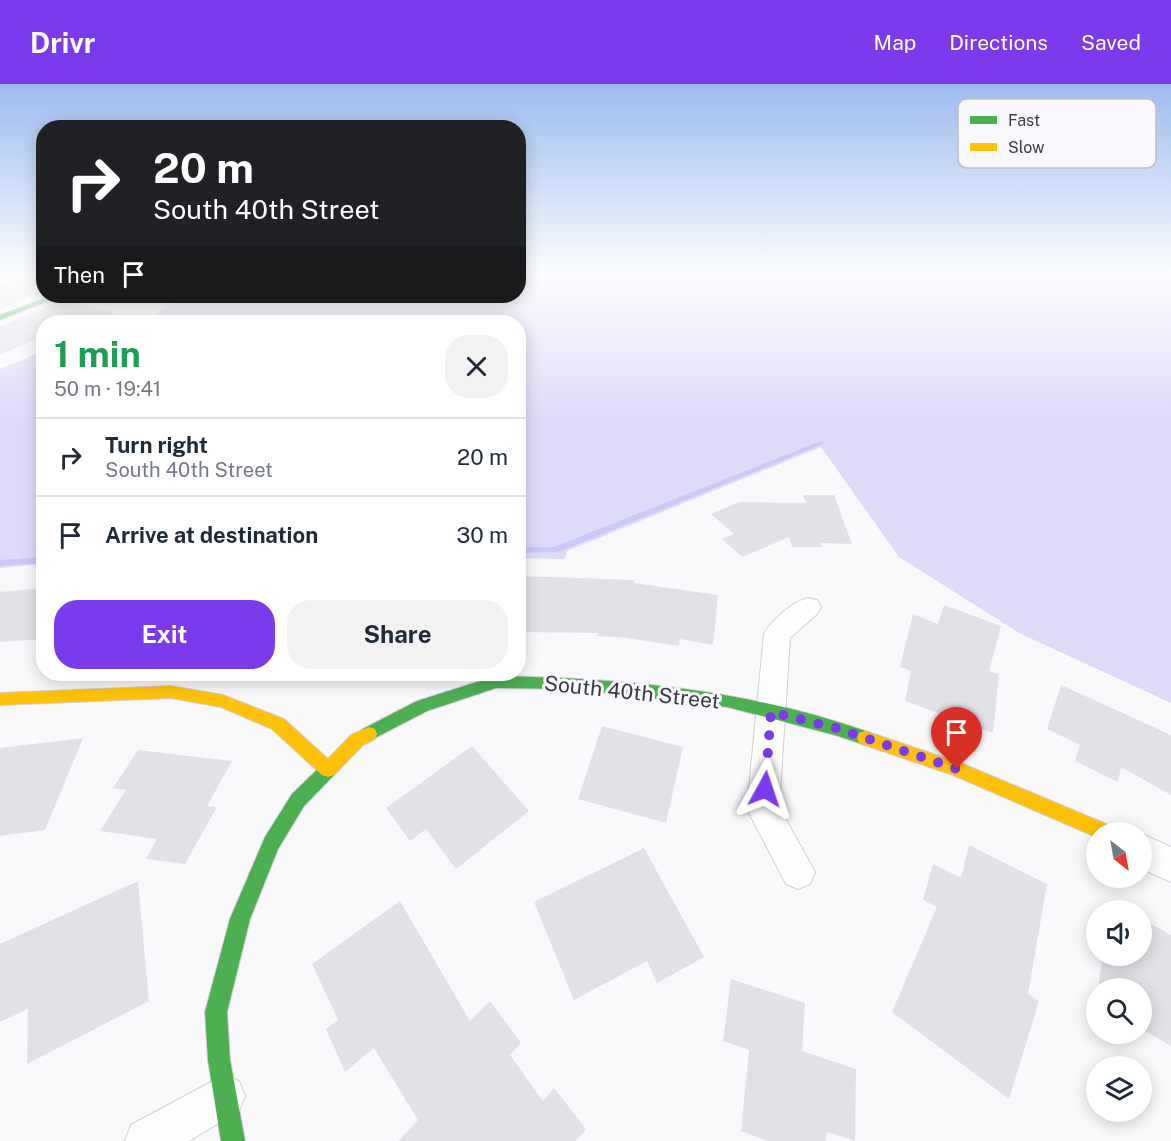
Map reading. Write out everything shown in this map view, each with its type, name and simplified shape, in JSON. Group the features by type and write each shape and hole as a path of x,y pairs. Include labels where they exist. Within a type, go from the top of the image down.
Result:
{"street":[{"path":"798,872 763,809 777,634 808,607"},
{"name":"South 40th Street","path":"233,1141 224,1096 216,1012 240,919 271,843 298,800 357,740 422,706 496,682 574,683 727,701 836,728 957,769 1086,824"},
{"path":"0,699 171,692 223,701 278,724 328,770"},
{"path":"1152,856 1171,866"},
{"path":"147,1141 224,1096"}],"shaded area":[{"path":"526,324 1171,324 1171,703 1019,633 899,557 821,447 567,551 565,559 526,558"},
{"path":"36,354 36,565 0,568 0,369"}],"building":[{"path":"36,324 36,340 0,354 0,326"},
{"path":"803,495 834,495 852,544 821,543 822,547 792,547 789,537 742,557 722,539 734,534 711,514 739,502 806,503"},
{"path":"526,576 634,580 634,583 718,595 713,645 680,639 679,646 597,636 598,633 526,632"},
{"path":"36,589 36,640 0,642 0,592"},
{"path":"944,605 1001,626 989,671 999,674 993,733 905,701 911,671 900,667 913,614 938,624"},
{"path":"1061,685 1171,735 1171,795 1121,767 1118,782 1075,761 1080,745 1047,729"},
{"path":"602,726 683,747 666,823 578,799"},
{"path":"83,738 45,830 0,836 0,748"},
{"path":"472,746 529,811 456,869 426,829 410,841 386,808"},
{"path":"138,750 232,761 207,806 217,807 185,864 146,859 157,839 100,831 126,790 113,788"},
{"path":"969,845 1047,884 1028,994 1039,1001 1009,1099 892,1012 937,907 923,900 933,864 961,878"},
{"path":"644,848 704,957 657,983 647,961 574,1000 534,902"},
{"path":"138,881 149,1001 27,1064 28,1009 0,1022 0,944"},
{"path":"400,901 470,1021 490,1001 521,1043 510,1055 543,1101 554,1088 586,1129 576,1141 398,1141 418,1120 374,1048 345,1072 326,1029 338,1020 312,964"},
{"path":"1152,925 1171,935 1171,1046 1152,1035 1152,978 1100,978 1101,966 1152,966"},
{"path":"731,979 805,1003 802,1051 856,1069 855,1141 827,1132 826,1141 768,1141 741,1131 749,1050 723,1041"}],"waterway":[{"path":"526,550 555,550 821,443"},
{"path":"0,563 36,561"}],"traffic: fast":[{"path":"369,734 422,706 496,682 574,683 727,701 835,728 865,738"},
{"path":"233,1141 219,1060 216,1012 240,919 271,843 298,800 328,770"}],"traffic: slow":[{"path":"0,699 171,692 223,701 278,724 328,770 357,740 369,734"},
{"path":"865,738 957,769 1086,824"}],"route":[{"path":"765,789 771,712 836,728 957,769"}]}
